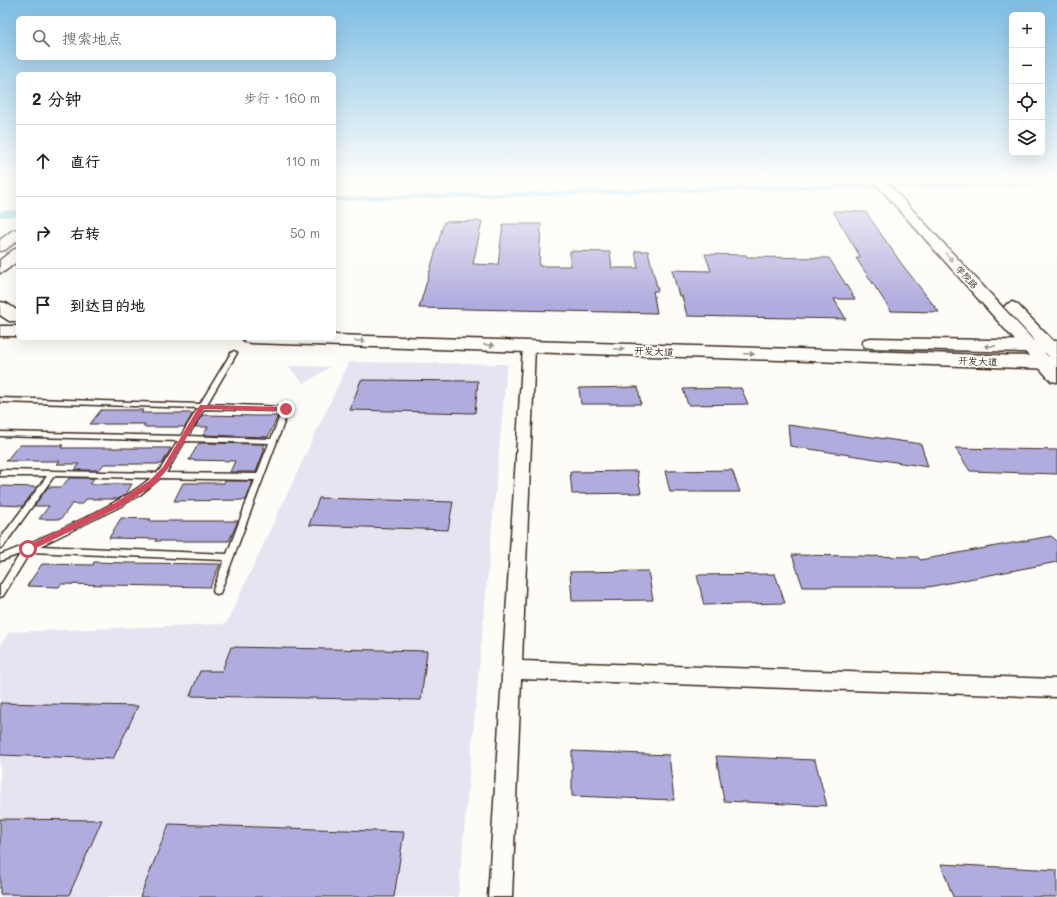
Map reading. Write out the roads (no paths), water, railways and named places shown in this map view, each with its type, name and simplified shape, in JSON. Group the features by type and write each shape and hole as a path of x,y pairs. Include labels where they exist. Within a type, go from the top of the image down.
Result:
{"main road":[{"name":"学院路","path":"920,220 1029,347"},
{"name":"学院路","path":"923,220 1053,355 1057,377"},
{"path":"0,247 16,235"},
{"path":"0,268 16,255"},
{"path":"0,307 9,326"},
{"name":"开发大道","path":"336,326 628,335 708,339 1029,347 1053,355"},
{"name":"开发大道","path":"313,340 529,347 1053,355"}],"street":[{"path":"500,897 529,347"},
{"path":"512,670 1057,688"}],"lane":[{"path":"0,558 28,549 117,505 152,483 165,468 234,353"},
{"path":"0,400 286,409 218,590"},
{"path":"0,434 274,441"},
{"path":"0,473 260,477"},
{"path":"0,545 51,476"},
{"path":"28,549 230,557"},
{"path":"0,593 28,549"}]}
